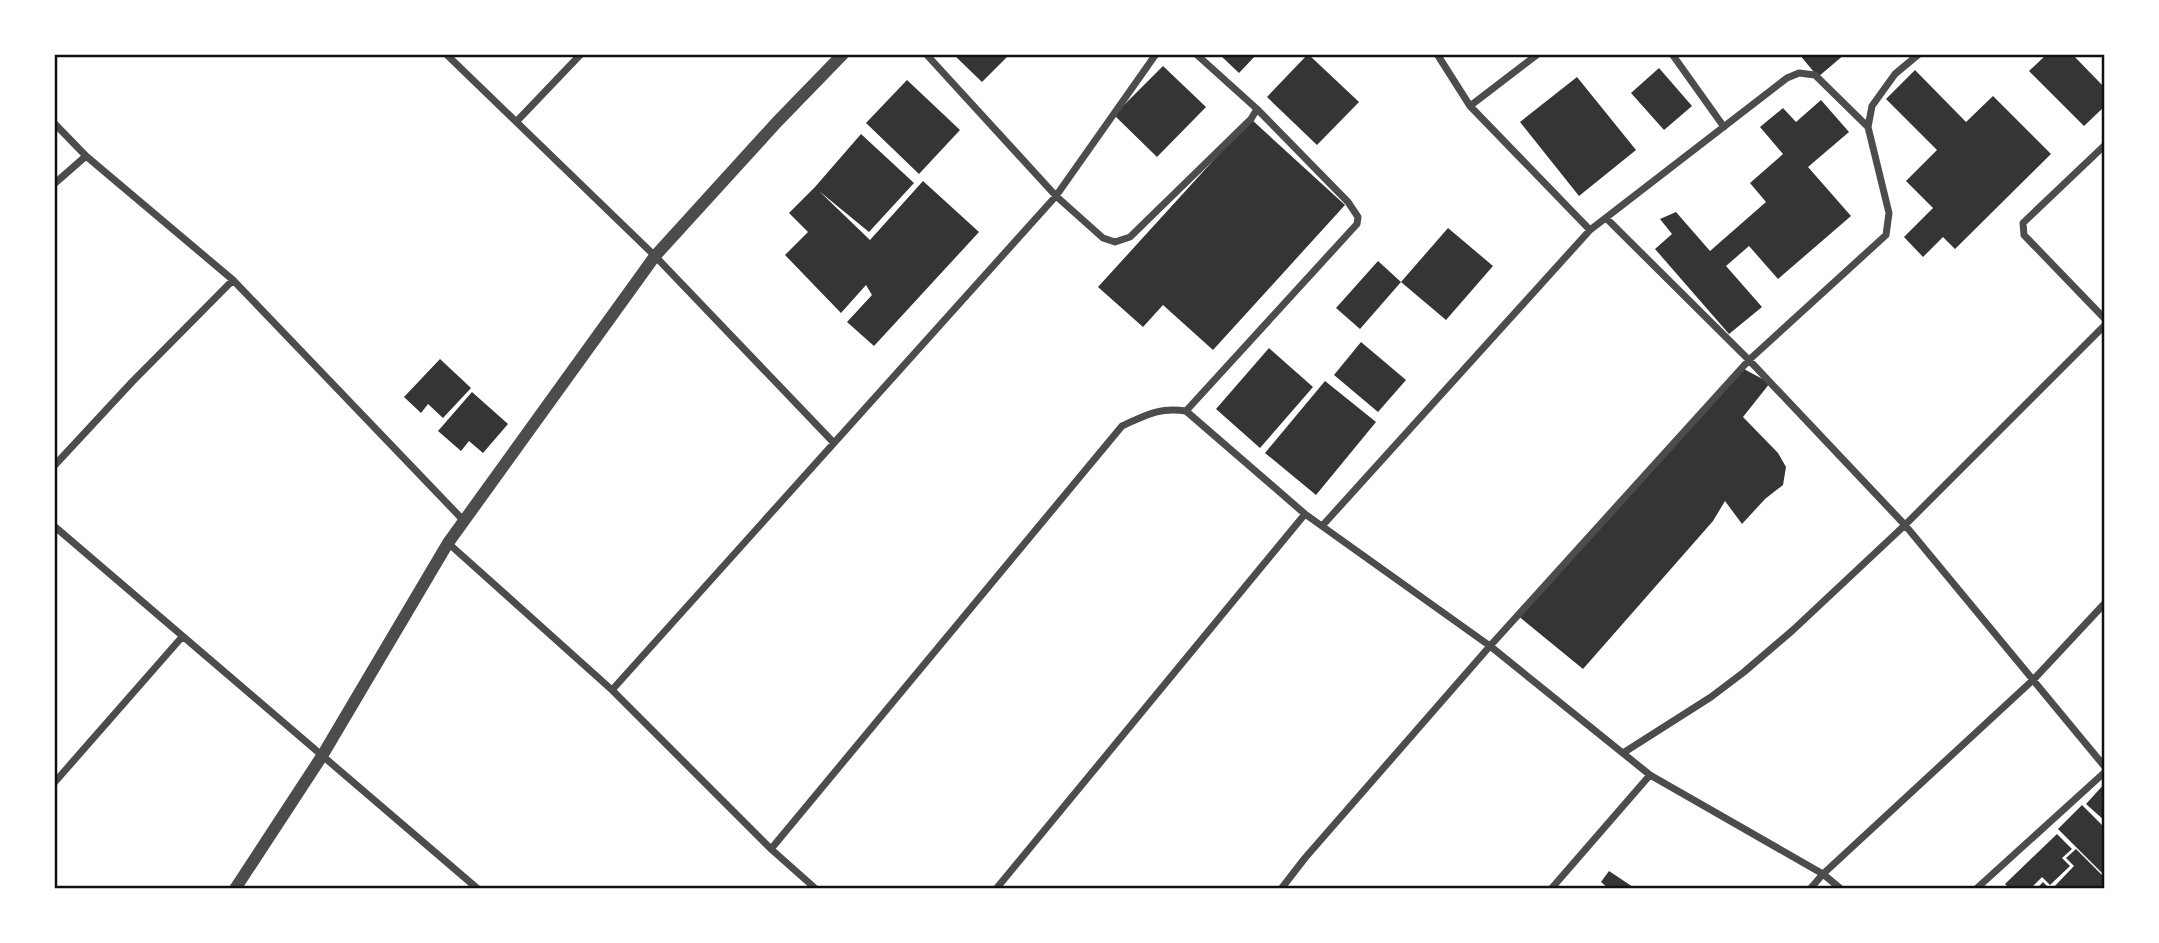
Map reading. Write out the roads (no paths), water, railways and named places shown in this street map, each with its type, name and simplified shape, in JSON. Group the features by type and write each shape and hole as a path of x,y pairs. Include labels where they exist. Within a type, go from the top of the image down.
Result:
{"street":[{"path":"446,54 655,256 834,443"},
{"path":"517,121 581,54"},
{"path":"235,889 322,756 448,543 655,256 776,122 843,54"},
{"path":"926,54 1056,196 1103,238 1115,242 1130,237 1251,119 1258,109"},
{"path":"612,690 1056,196 1156,54"},
{"path":"1186,411 1357,224 1358,217 1348,202 1258,109 1196,54"},
{"path":"1437,54 1470,106 1590,230"},
{"path":"1470,106 1538,54"},
{"path":"1672,54 1724,127"},
{"path":"1281,889 1490,646 1749,360 1885,235 1889,213 1868,127 1872,106 1895,74 1919,54"},
{"path":"1323,526 1590,230 1787,78 1799,73 1815,75 1868,127"},
{"path":"54,123 86,156 233,280 465,522"},
{"path":"2105,145 2023,223 2024,235 2105,319"},
{"path":"54,184 86,156"},
{"path":"1606,218 1749,360 1905,525 2034,679 2105,769 1976,889"},
{"path":"54,466 233,280"},
{"path":"1623,753 1711,697 1744,672 1905,525 2105,325"},
{"path":"771,849 1122,426 1150,413 1168,409 1186,411 1305,514 1490,646 1650,775 1823,874 1841,889"},
{"path":"996,889 1305,514"},
{"path":"54,526 478,889"},
{"path":"448,543 612,690 771,849 816,889"},
{"path":"1810,889 2034,679 2105,603"},
{"path":"54,783 181,637"},
{"path":"1551,889 1650,775"}]}
